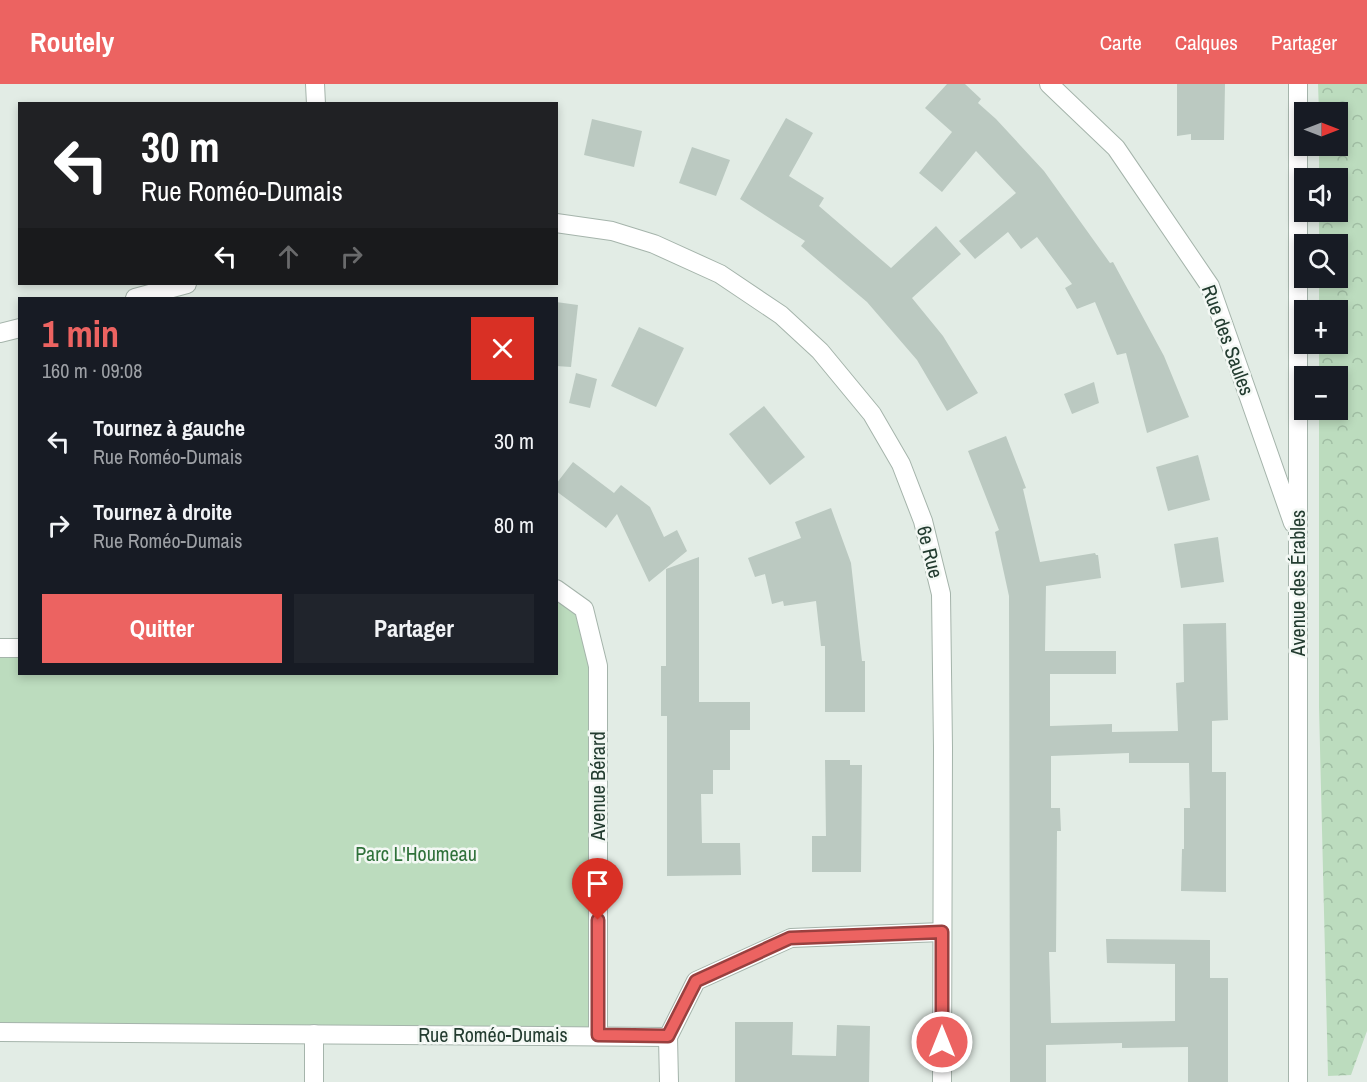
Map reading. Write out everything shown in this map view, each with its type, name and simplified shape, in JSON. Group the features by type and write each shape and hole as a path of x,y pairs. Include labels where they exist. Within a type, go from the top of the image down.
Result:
{"street":[{"path":"315,84 316,102"},
{"name":"Rue des Saules","path":"1049,84 1116,148 1210,286 1298,537"},
{"name":"Avenue des Érables","path":"1298,84 1298,1082"},
{"name":"6e Rue","path":"558,223 612,231 654,244 720,274 772,309 820,351 872,414 901,464 923,521 941,594 942,1082"},
{"path":"139,297 183,285"},
{"path":"0,333 18,328"},
{"name":"Avenue Bérard","path":"558,590 584,609 598,666 598,1035"},
{"path":"0,648 18,648"},
{"path":"669,1082 668,1036 696,981 790,938 942,932"},
{"name":"Rue Roméo-Dumais","path":"0,1032 668,1036"},
{"path":"314,1034 314,1082"}],"green space":[{"path":"1318,84 1367,84 1367,1031 1351,1075 1328,1076 1319,707 1319,420 1348,420 1348,366 1319,366 1319,354 1348,354 1348,300 1319,300 1319,288 1348,288 1348,234 1319,234 1319,222 1348,222 1348,168 1319,168 1319,156 1348,156 1348,102 1319,102"},
{"name":"Parc L'Houmeau","path":"558,590 584,609 598,666 598,1035 0,1032 0,648 18,648 18,675 558,675"}],"building":[{"path":"947,84 965,84 981,99 978,103 1044,171 1110,263 1113,262 1164,356 1189,417 1147,433 1126,353 1117,355 1095,302 1077,309 1065,288 1072,284 1037,237 1021,249 1008,232 975,259 959,241 1016,193 976,151 942,192 919,173 952,132 925,108"},
{"path":"1177,84 1225,84 1224,140 1191,140 1191,134 1177,136"},
{"path":"786,118 813,133 789,176 824,198 819,206 891,268 936,226 961,254 912,298 943,336 978,393 947,411 917,360 867,302 801,246 805,241 740,199"},
{"path":"592,119 642,131 634,167 584,155"},
{"path":"692,147 730,160 716,196 679,183"},
{"path":"558,302 578,305 571,367 558,366"},
{"path":"639,327 684,348 656,407 611,386"},
{"path":"576,373 597,379 590,408 569,403"},
{"path":"1094,382 1099,403 1072,414 1064,394"},
{"path":"764,406 805,457 770,485 729,434"},
{"path":"1006,436 1026,488 1023,489 1040,562 1095,553 1098,555 1101,578 1046,586 1045,651 1116,651 1116,674 1050,674 1050,726 1112,724 1112,732 1178,731 1176,683 1184,682 1183,624 1226,623 1228,720 1212,721 1212,772 1226,772 1226,892 1181,891 1184,808 1190,808 1189,763 1129,763 1129,753 1051,756 1051,808 1060,808 1061,831 1057,831 1056,952 1049,952 1051,1023 1175,1021 1175,964 1107,963 1106,939 1210,940 1210,978 1228,978 1228,1082 1188,1082 1188,1047 1122,1048 1122,1043 1046,1045 1046,1082 1010,1082 1009,596 995,532 999,530 968,451"},
{"path":"1198,455 1210,500 1168,511 1156,467"},
{"path":"573,462 614,493 621,485 650,507 664,537 677,530 687,551 649,582 617,514 606,528 558,492 558,481"},
{"path":"831,508 851,563 862,661 865,661 865,712 825,712 825,646 821,646 816,601 784,606 783,601 772,604 765,574 755,577 748,558 801,538 795,522"},
{"path":"1218,537 1224,582 1181,588 1174,544"},
{"path":"699,557 699,702 750,702 750,730 730,730 730,770 713,770 713,794 701,794 702,843 740,843 741,875 667,876 667,716 661,716 661,666 666,666 666,569"},
{"path":"825,760 850,760 850,765 862,765 861,872 812,872 812,836 826,836"},
{"path":"735,1022 793,1022 792,1055 836,1056 837,1025 870,1026 869,1082 735,1082"}],"route":[{"path":"598,920 598,1035 668,1036 696,981 790,938 942,932 942,1042"}]}
